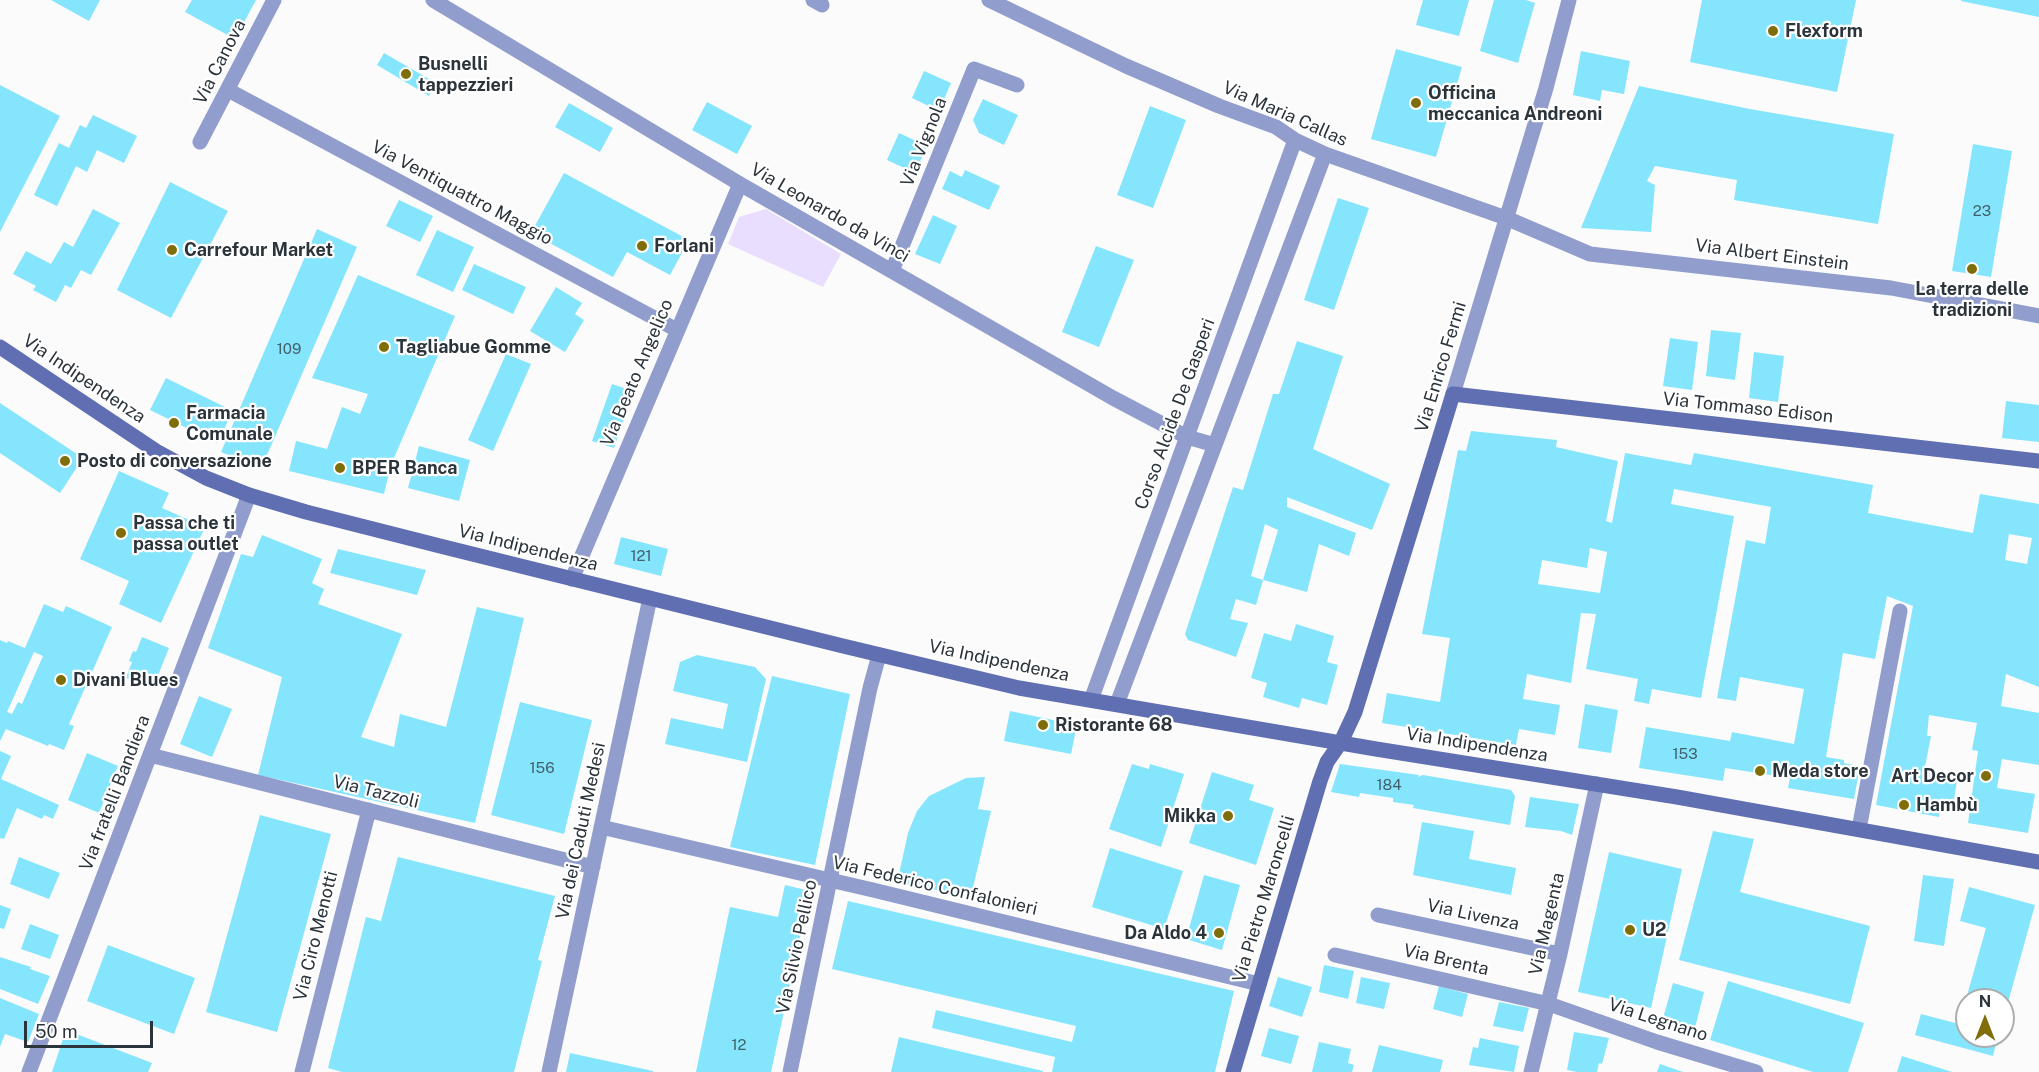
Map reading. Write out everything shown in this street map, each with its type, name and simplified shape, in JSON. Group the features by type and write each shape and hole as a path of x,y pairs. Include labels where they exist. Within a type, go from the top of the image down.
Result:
{"street":[{"name":"Via Canova","path":"200,142 274,0"},
{"name":"Via Leonardo da Vinci","path":"433,0 740,184 1098,389 1187,437 1215,445"},
{"name":"Via Maria Callas","path":"991,0 1126,66 1219,106 1276,127 1295,140 1325,154 1506,218"},
{"name":"Via Enrico Fermi","path":"1341,742 1355,712 1453,394 1546,88 1569,0"},
{"name":"Via Vignola","path":"892,271 974,69 1017,85"},
{"name":"Via Ventiquattro Maggio","path":"228,90 677,330"},
{"name":"Corso Alcide De Gasperi","path":"1092,700 1295,140"},
{"path":"1117,704 1325,154"},
{"name":"Via Beato Angelico","path":"572,579 740,184"},
{"name":"Via Albert Einstein","path":"1506,218 1590,254 1891,288 2039,316"},
{"name":"Via Indipendenza","path":"0,347 179,465 249,495 306,512 1010,686 1597,784 2039,862"},
{"name":"Via Tommaso Edison","path":"1453,394 2039,461"},
{"name":"Via fratelli Bandiera","path":"28,1072 249,495"},
{"name":"Via dei Caduti Medesi","path":"549,1072 650,598"},
{"path":"1859,829 1900,611"},
{"name":"Via Silvio Pellico","path":"790,1072 870,688 879,655"},
{"name":"Via Pietro Maroncelli","path":"1233,1072 1320,781 1327,762 1341,742"},
{"name":"Via Tazzoli","path":"150,755 593,867"},
{"name":"Via Magenta","path":"1531,1072 1549,1004 1597,784"},
{"name":"Via Ciro Menotti","path":"302,1072 369,810"},
{"name":"Via Federico Confalonieri","path":"601,827 1259,984"},
{"name":"Via Livenza","path":"1378,915 1560,954"},
{"name":"Via Brenta","path":"1335,955 1549,1004"},
{"name":"Via Legnano","path":"1549,1004 1657,1042 1756,1072"}],"shaded area":[{"path":"766,209 841,254 823,287 728,244 739,217"}],"building":[{"path":"51,0 100,0 89,21"},
{"path":"192,0 256,0 235,39 185,12"},
{"path":"1423,0 1469,0 1459,36 1416,25"},
{"path":"1494,0 1526,0 1535,3 1518,63 1480,51"},
{"name":"Flexform","path":"1702,0 1856,0 1837,92 1690,62"},
{"path":"2039,0 2039,17 1961,1"},
{"name":"Officina meccanica Andreoni","path":"1396,49 1462,67 1436,157 1371,139"},
{"path":"1581,51 1630,61 1624,94 1602,90 1600,101 1573,95"},
{"name":"Busnelli tappezzieri","path":"384,53 436,83 429,96 377,65"},
{"path":"924,71 951,83 939,111 912,98"},
{"path":"0,85 60,116 0,232"},
{"path":"1639,86 1750,109 1894,134 1878,224 1734,200 1737,180 1655,166 1647,181 1655,185 1651,232 1581,228"},
{"path":"983,99 1018,115 1004,145 979,133 973,120"},
{"path":"707,102 752,126 737,154 692,130"},
{"path":"569,103 613,128 600,152 555,127"},
{"path":"1150,106 1186,120 1153,208 1117,195"},
{"path":"93,115 137,136 124,163 97,150 87,172 76,166 57,206 34,195 59,143 69,148 80,125 86,128"},
{"path":"899,133 927,146 915,173 887,160"},
{"path":"1973,144 2012,151 1991,277 1952,271"},
{"path":"965,170 1000,186 989,210 942,189 950,171 962,177"},
{"path":"564,173 689,240 670,275 627,252 613,277 531,233"},
{"name":"Carrefour Market","path":"170,182 228,211 171,318 117,290"},
{"path":"1338,198 1369,208 1334,310 1304,300"},
{"path":"399,200 433,216 420,242 386,226"},
{"path":"93,209 120,223 91,275 81,270 71,288 65,285 56,302 33,290 36,286 13,274 26,251 51,264 64,242 73,247"},
{"path":"933,215 957,226 940,264 915,254"},
{"path":"317,229 357,247 261,469 221,452"},
{"path":"437,230 474,247 453,292 416,275"},
{"path":"1096,246 1134,260 1099,347 1062,332"},
{"path":"474,264 526,287 513,314 462,290"},
{"name":"Tagliabue Gomme","path":"358,275 455,316 391,465 384,494 289,471 296,441 327,449 342,407 360,414 368,394 312,378"},
{"path":"556,287 582,303 575,314 584,320 565,352 530,331"},
{"path":"1711,330 1741,333 1735,380 1706,376"},
{"path":"1670,338 1698,342 1692,390 1663,386"},
{"path":"1297,341 1343,356 1313,449 1390,484 1372,530 1287,497 1287,507 1356,533 1349,556 1319,544 1307,592 1263,580 1256,605 1236,599 1230,619 1248,623 1236,657 1188,640 1185,634 1233,487 1243,490 1273,394 1279,394","holes":["1265,524 1278,530 1263,580 1251,576"]},
{"path":"1754,352 1784,356 1778,402 1749,398"},
{"path":"506,354 531,364 493,451 468,440"},
{"path":"166,378 233,411 217,443 150,410"},
{"path":"612,384 633,391 614,448 592,441"},
{"path":"2006,401 2039,405 2039,442 2002,438"},
{"path":"0,403 83,458 60,493 0,453"},
{"path":"1471,431 1557,440 1556,447 1618,461 1606,521 1612,523 1625,453 1691,465 1694,453 1873,485 1868,513 1973,533 1980,494 2039,504 2039,687 2006,674 2001,706 2039,713 2039,765 2002,759 1997,788 2035,794 2028,833 1968,823 1978,751 1972,750 1977,723 1929,715 1927,736 1931,736 1924,772 1954,774 1953,780 1957,781 1953,806 1941,804 1939,817 1876,805 1913,606 1887,596 1875,659 1843,653 1826,757 1844,760 1844,763 1857,766 1856,772 1859,772 1854,799 1788,788 1790,778 1725,768 1723,781 1639,768 1646,727 1730,741 1732,732 1794,744 1804,689 1740,677 1736,701 1717,698 1746,540 1765,544 1771,507 1674,489 1671,504 1734,516 1701,698 1652,689 1649,704 1634,701 1638,679 1586,669 1596,614 1581,613 1571,683 1527,674 1523,699 1560,705 1555,735 1519,729 1516,745 1382,723 1387,693 1440,702 1450,638 1422,634 1458,450 1466,451","holes":["2009,534 2032,538 2027,564 2005,560","1590,548 1607,552 1600,593 1538,584 1542,560 1587,568"]},
{"path":"419,446 470,460 459,501 408,488"},
{"path":"119,471 169,493 162,508 205,527 161,623 119,604 129,581 80,559"},
{"path":"262,535 322,559 312,583 324,589 318,604 402,634 361,737 394,747 400,714 446,727 477,607 524,618 475,823 258,775 282,677 208,648 241,554 253,557"},
{"path":"621,537 668,549 661,576 614,564"},
{"path":"338,549 426,570 417,595 330,573"},
{"path":"44,604 63,612 66,606 112,627 69,724 74,726 64,750 6,729 0,741 0,640 25,648","holes":["34,652 43,656 22,704 18,702 12,714 7,712"]},
{"path":"1296,624 1334,636 1327,662 1338,665 1327,705 1302,698 1299,708 1263,697 1267,683 1251,678 1264,633 1291,641"},
{"path":"142,637 169,648 153,688 126,678 132,662 129,661 133,651 136,652"},
{"path":"697,655 755,667 766,679 747,762 665,744 671,718 723,729 728,704 673,691 680,662"},
{"path":"772,676 850,694 815,865 730,847"},
{"path":"199,696 232,709 212,757 180,744"},
{"path":"520,702 592,720 564,834 491,815"},
{"path":"1585,704 1618,710 1611,753 1578,748"},
{"path":"1010,711 1077,725 1071,754 1004,741"},
{"path":"0,751 11,756 1,779 59,805 53,819 44,815 42,819 17,808 4,839 0,838"},
{"path":"87,753 118,766 99,813 68,800"},
{"path":"1132,764 1149,769 1150,764 1184,774 1161,847 1109,829"},
{"path":"1340,764 1511,790 1515,796 1510,825 1413,808 1414,805 1393,802 1393,798 1360,793 1359,797 1331,792"},
{"path":"1212,772 1254,785 1249,800 1274,808 1256,865 1189,843"},
{"path":"985,777 978,809 991,811 971,896 897,883 908,833 917,811 929,796 966,778"},
{"path":"1530,797 1579,804 1572,835 1561,831 1525,827"},
{"path":"260,815 331,834 277,1032 206,1012"},
{"path":"1422,822 1474,831 1469,859 1516,868 1511,895 1413,875"},
{"path":"1713,831 1754,839 1740,892 1870,926 1850,1004 1679,960"},
{"path":"1110,848 1183,871 1164,929 1092,907"},
{"name":"U2","path":"1609,852 1682,869 1651,1008 1578,992"},
{"path":"19,857 60,873 49,899 10,884"},
{"path":"398,857 555,896 538,960 542,961 514,1072 342,1072 328,1068 366,917 381,921"},
{"path":"1204,875 1240,885 1222,950 1186,939"},
{"path":"1923,875 1954,879 1944,946 1914,941"},
{"path":"785,885 810,891 771,1072 696,1072 730,907 778,917"},
{"path":"1969,887 2035,905 2012,988 1969,988 1986,928 1960,921"},
{"path":"848,901 1234,991 1215,1072 1052,1072 1055,1057 932,1028 936,1010 1072,1042 1076,1026 832,969"},
{"path":"0,905 11,909 4,929 0,928"},
{"path":"30,924 59,935 50,959 21,949"},
{"path":"108,945 195,978 174,1034 87,1001"},
{"path":"0,957 50,976 38,1004 0,989"},
{"path":"1324,965 1354,971 1348,999 1319,992"},
{"path":"1278,977 1312,987 1302,1017 1269,1006"},
{"path":"1361,977 1390,983 1384,1009 1356,1003"},
{"path":"1728,981 1864,1023 1848,1072 1813,1072 1710,1040"},
{"path":"1673,983 1704,992 1695,1028 1663,1018"},
{"path":"1439,986 1468,994 1462,1017 1433,1009"},
{"path":"0,998 39,1014 28,1042 5,1034 0,1047"},
{"path":"1499,1002 1529,1008 1523,1032 1493,1026"},
{"path":"1921,1014 1955,1023 1955,1046 1915,1035"},
{"path":"1269,1028 1299,1036 1291,1064 1261,1056"},
{"path":"66,1030 152,1063 148,1072 52,1072"},
{"path":"1574,1032 1609,1038 1602,1064 1599,1063 1597,1072 1567,1070"},
{"path":"899,1037 1043,1071 1043,1072 891,1072"},
{"path":"1480,1038 1519,1046 1514,1072 1469,1065 1473,1047 1478,1048"},
{"path":"1319,1042 1351,1049 1348,1063 1354,1065 1352,1072 1312,1072"},
{"path":"1379,1045 1443,1060 1440,1072 1372,1072"},
{"path":"1963,1048 1995,1048 1993,1056"},
{"path":"570,1053 653,1071 653,1072 566,1072"},
{"path":"1902,1056 1952,1072 1897,1072"},
{"path":"1660,1064 1683,1072 1657,1072"}],"place":[{"name":"Flexform","path":"1773,31"},
{"name":"Busnelli tappezzieri","path":"406,74"},
{"name":"Officina meccanica Andreoni","path":"1416,103"},
{"name":"Forlani","path":"642,246"},
{"name":"Carrefour Market","path":"172,250"},
{"name":"La terra delle tradizioni","path":"1972,269"},
{"name":"Tagliabue Gomme","path":"384,347"},
{"name":"Farmacia Comunale","path":"174,423"},
{"name":"Posto di conversazione","path":"65,461"},
{"name":"BPER Banca","path":"340,468"},
{"name":"Passa che ti passa outlet","path":"121,533"},
{"name":"Divani Blues","path":"61,680"},
{"name":"Ristorante 68","path":"1043,725"},
{"name":"Meda store","path":"1760,771"},
{"name":"Art Decor","path":"1986,776"},
{"name":"Hambù","path":"1904,805"},
{"name":"Mikka","path":"1228,816"},
{"name":"U2","path":"1630,930"},
{"name":"Da Aldo 4","path":"1219,933"}]}
